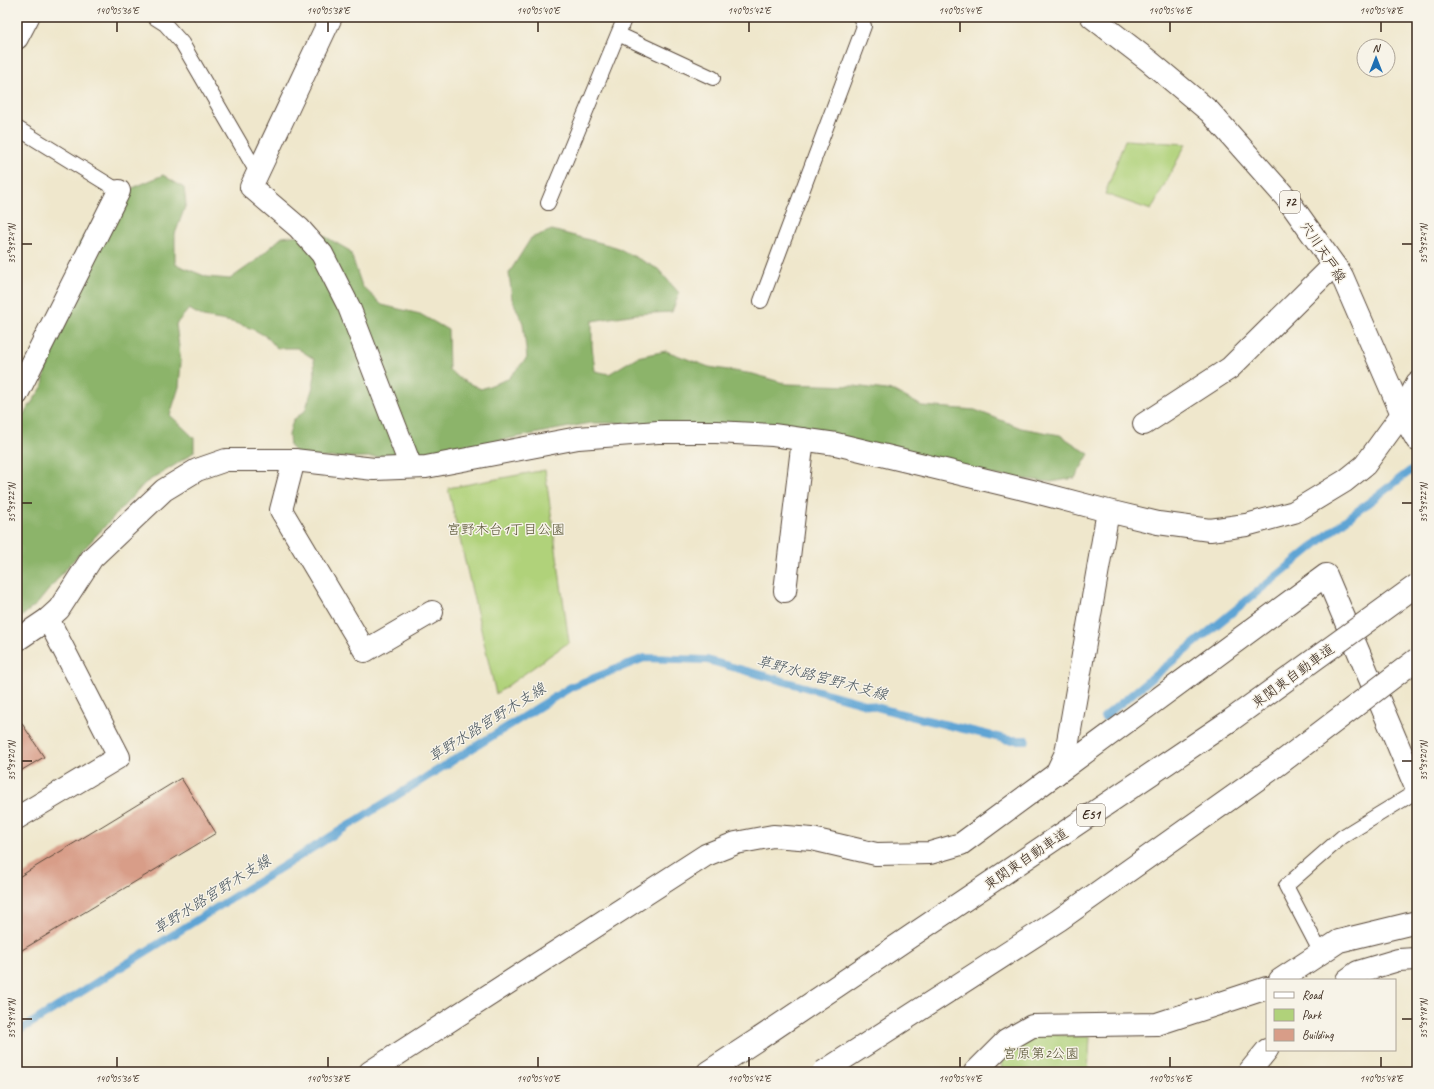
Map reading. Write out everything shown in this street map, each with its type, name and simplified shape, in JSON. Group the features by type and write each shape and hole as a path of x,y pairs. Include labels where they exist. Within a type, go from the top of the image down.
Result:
{"main road":[{"path":"17,38 28,17"},
{"path":"331,17 251,187 299,228 322,254 349,307 412,467"},
{"name":"穴川天戸線","path":"1092,17 1149,61 1210,112 1288,200 1342,276 1402,414 1417,440"},
{"path":"17,394 119,191"},
{"path":"1144,424 1230,368 1334,265"},
{"path":"17,640 48,619 58,608 92,558 164,490 197,470 226,460 294,460 374,469 426,467 578,438 651,433 716,432 773,435 851,448 1032,490 1158,523 1210,530 1246,525 1294,512 1345,481 1365,465 1402,414 1417,383"},
{"path":"785,591 803,439"},
{"path":"294,460 281,510 365,651 432,612"},
{"path":"1056,774 1066,754 1108,511"},
{"path":"370,1072 706,855 736,843 773,836 812,839 876,854 930,853 961,844 1326,575 1417,790"},
{"name":"東関東自動車道","path":"708,1072 1231,720 1417,585"},
{"path":"17,818 119,757 48,619"},
{"path":"823,1072 1059,920 1279,764 1417,659"},
{"path":"1282,979 1339,941 1417,922"},
{"path":"1348,979 1358,972 1398,960 1417,959"},
{"path":"979,1070 1006,1041 1032,1026 1157,1024 1266,988"},
{"path":"1249,1072 1266,1051"}],"lane":[{"path":"154,17 165,24 182,43 258,174"},
{"path":"761,300 864,26 860,17"},
{"path":"548,202 618,34 623,18"},
{"path":"618,34 712,78"},
{"path":"17,128 119,191"},
{"path":"1321,953 1286,886 1342,837 1417,790"}],"green space":[{"path":"1125,140 1186,144 1151,210 1105,194"},
{"path":"163,175 184,188 186,204 175,234 175,264 207,277 230,279 254,262 282,237 319,233 350,251 362,286 382,305 420,314 448,330 449,370 462,380 481,389 508,379 527,358 523,323 512,299 509,273 531,238 552,230 616,247 658,269 679,293 672,312 636,314 592,321 592,346 595,371 609,374 637,357 666,351 709,367 753,374 787,384 854,386 894,391 922,406 975,410 1021,428 1060,435 1089,454 1075,478 1051,482 631,423 590,423 446,451 374,457 303,458 290,447 289,435 293,420 305,411 312,390 315,375 314,359 297,348 277,348 267,337 253,329 232,322 203,317 189,309 176,324 181,362 179,387 170,415 194,438 194,452 145,483 69,565 37,604 17,620 17,424 43,386 47,357 68,294 79,244 104,207 121,193"},
{"name":"宮野木台1丁目公園","path":"545,470 569,642 496,694 448,488"},
{"name":"宮原第2公園","path":"1030,1033 1090,1037 1088,1072 1001,1072 1002,1059"}],"building":[{"path":"17,716 44,757 17,773"},
{"path":"181,778 216,833 17,953 17,878"}],"waterway":[{"path":"1104,717 1343,522 1410,471"},
{"name":"草野水路宮野木支線","path":"17,1032 571,687 644,658 707,660 898,713 1009,740 1026,740"}]}
